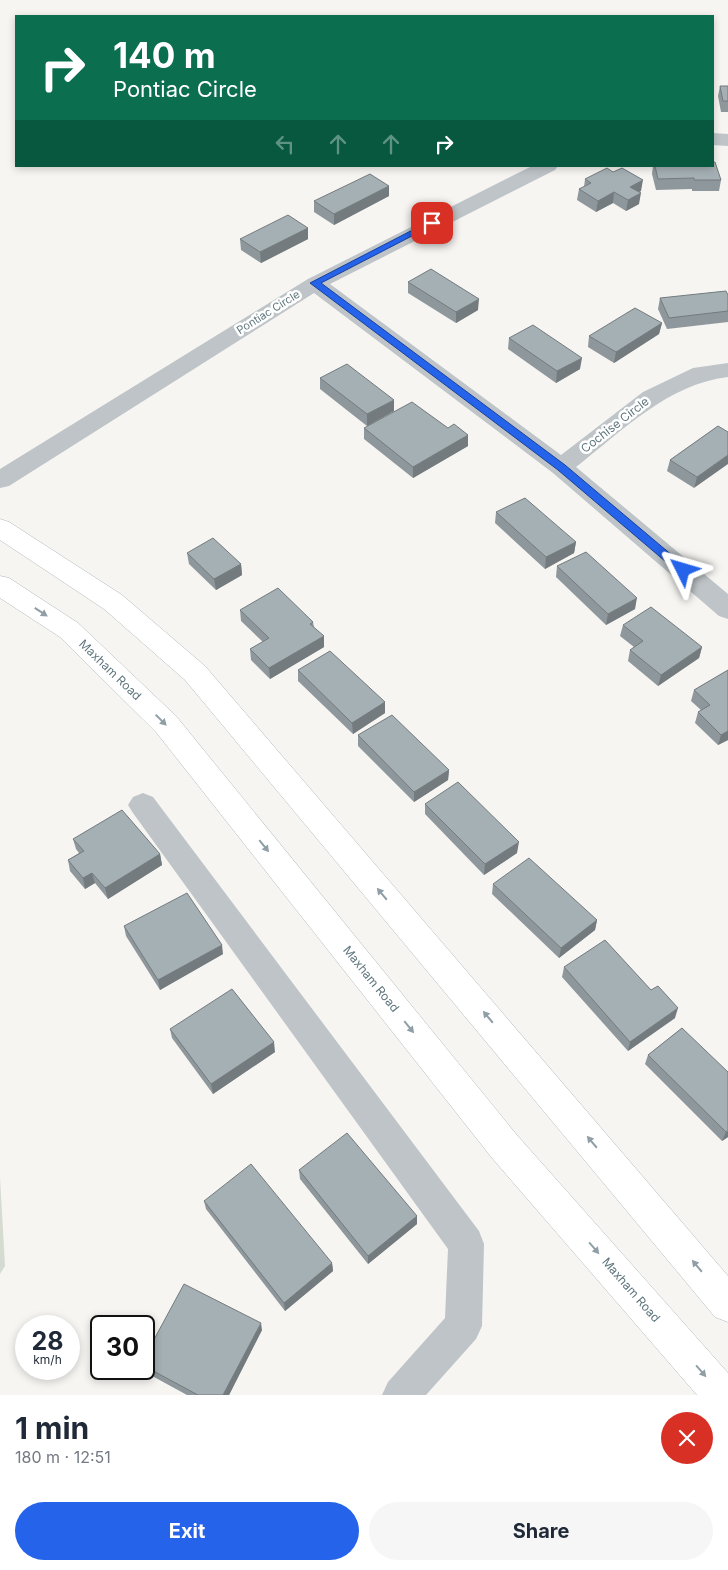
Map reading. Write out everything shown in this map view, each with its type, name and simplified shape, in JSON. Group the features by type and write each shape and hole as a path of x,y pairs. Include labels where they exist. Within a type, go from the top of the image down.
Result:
{"main road":[{"path":"0,528 113,602 195,673 728,1304"},
{"name":"Maxham Road","path":"0,585 69,630 166,724 504,1146 722,1395"}],"street":[{"path":"714,139 728,140"},
{"name":"Pontiac Circle","path":"0,480 314,283 546,167"},
{"path":"314,283 561,467 728,609"},
{"name":"Cochise Circle","path":"561,467 651,397 701,374 728,370"},
{"path":"143,805 466,1244 463,1326 401,1395"}],"shaded area":[{"path":"0,1177 5,1266 0,1274"}],"building":[{"path":"720,86 728,86 728,101 723,101"},
{"path":"715,162 721,180 694,180 694,178 658,179 655,167 714,167"},
{"path":"607,168 613,172 622,168 643,180 630,187 641,193 628,200 614,192 598,201 579,189 591,183 585,179"},
{"path":"370,174 389,186 334,214 314,201"},
{"path":"288,215 308,228 260,252 240,239"},
{"path":"431,269 479,299 456,312 408,282"},
{"path":"726,291 728,295 728,311 669,318 660,298"},
{"path":"635,308 662,323 616,352 589,336"},
{"path":"533,325 582,358 557,371 509,338"},
{"path":"347,364 394,400 367,414 320,378"},
{"path":"412,402 448,428 454,424 468,435 413,467 364,428"},
{"path":"718,426 728,432 728,455 697,477 670,460"},
{"path":"525,498 576,542 546,557 496,512"},
{"path":"213,538 241,564 214,579 187,553"},
{"path":"586,552 637,598 608,614 557,566"},
{"path":"278,588 313,622 310,624 324,636 269,668 250,649 269,638 240,610"},
{"path":"651,607 702,647 661,675 630,650 643,641 623,625"},
{"path":"330,651 385,702 352,723 298,670"},
{"path":"728,670 728,731 721,735 698,712 710,705 694,690"},
{"path":"392,715 449,770 414,792 358,735"},
{"path":"458,782 519,842 485,864 425,804"},
{"path":"122,810 160,854 105,888 92,873 83,878 68,860 84,851 73,839"},
{"path":"529,858 597,920 561,948 493,884"},
{"path":"187,893 222,945 158,980 124,926"},
{"path":"605,940 651,990 658,986 678,1008 630,1042 564,967"},
{"path":"232,989 274,1042 211,1084 170,1029"},
{"path":"682,1028 728,1072 728,1131 726,1132 648,1055"},
{"path":"347,1133 417,1216 368,1256 299,1170"},
{"path":"251,1164 332,1263 284,1303 204,1201"},
{"path":"184,1284 261,1323 223,1395 198,1395 155,1372 155,1338"}],"route":[{"path":"432,223 314,283 334,296 561,467 683,570"}]}
